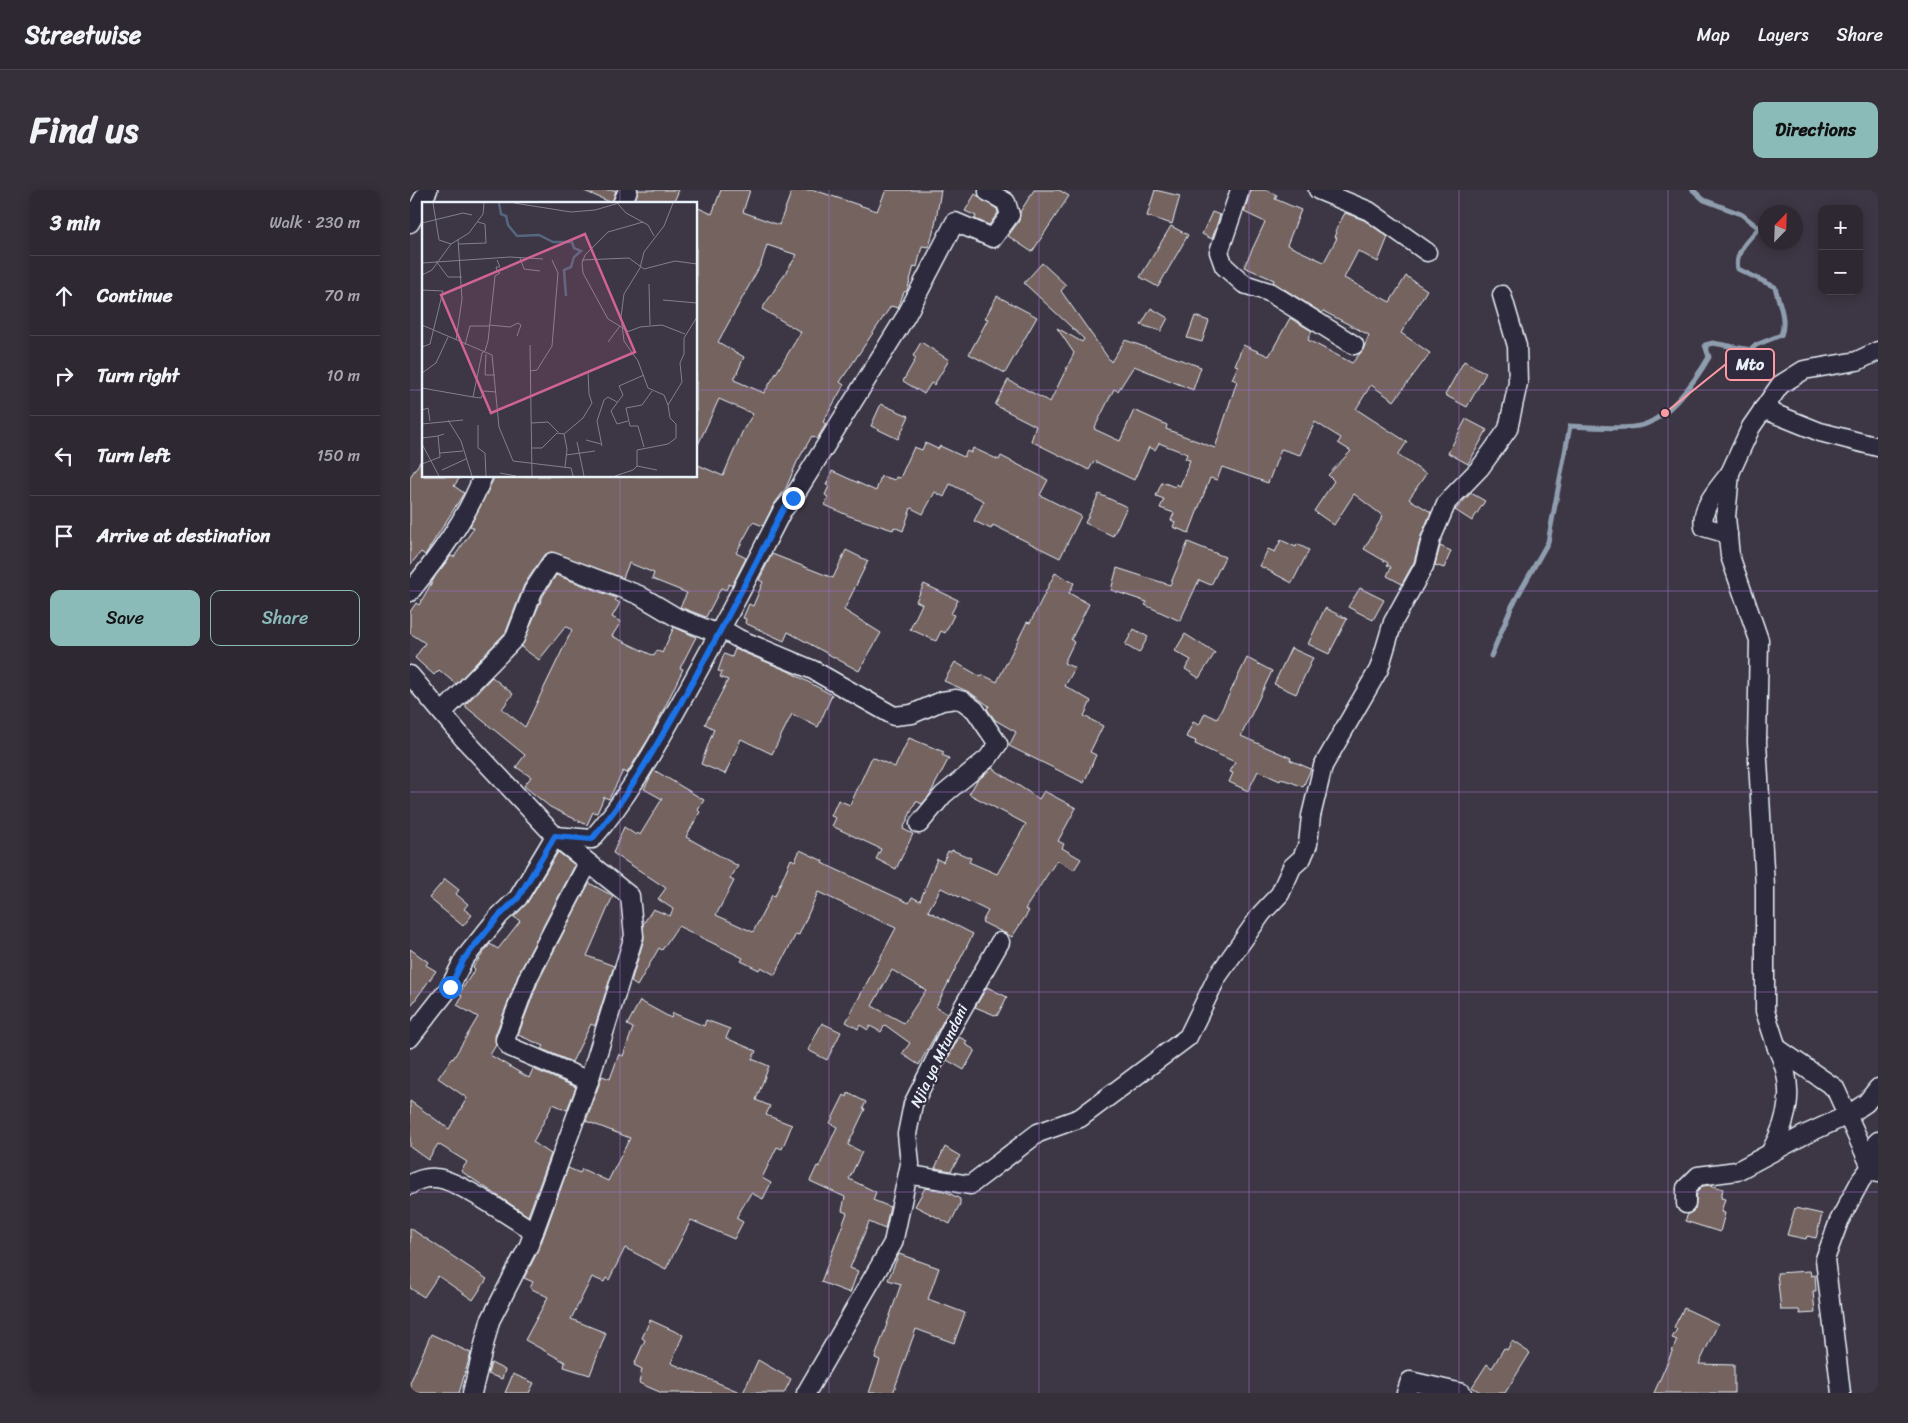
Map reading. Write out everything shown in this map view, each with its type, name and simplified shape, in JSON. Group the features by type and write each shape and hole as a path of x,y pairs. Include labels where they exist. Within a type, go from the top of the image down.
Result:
{"street":[{"path":"410,223 428,190"},
{"path":"623,202 628,190"},
{"path":"555,836 592,839 651,756 721,631 782,511 793,498 906,316 955,222 993,238 1010,215 1006,202 988,192 988,190"},
{"path":"1240,190 1219,252 1224,266 1244,284 1269,292 1354,344"},
{"path":"1318,190 1369,211 1427,252"},
{"path":"908,1176 912,1175 970,1185 1038,1133 1080,1118 1188,1037 1217,977 1262,913 1280,894 1292,867 1302,858 1308,844 1311,816 1322,766 1379,669 1393,622 1424,566 1431,539 1448,502 1480,468 1508,429 1518,383 1516,346 1502,294"},
{"path":"1728,534 1704,527 1702,517 1713,495 1730,473 1751,427 1780,386 1804,370 1857,361 1878,351"},
{"path":"1763,409 1820,432 1878,447"},
{"path":"1730,473 1726,517 1730,556 1758,640 1756,742 1765,887 1765,1011 1777,1048 1786,1067 1788,1099 1783,1128 1771,1151"},
{"path":"410,592 432,564 458,524 482,478"},
{"path":"442,713 515,638 532,590 552,562 639,595 676,617 721,631 814,670 894,716 912,714 942,701 956,699 974,710 998,744 988,758 943,795 919,824"},
{"path":"410,675 442,713 555,836 630,896 634,936 589,1081 534,1232 490,1321 472,1393"},
{"path":"410,1038 450,987 464,959 499,916 518,898 555,836"},
{"path":"588,862 528,978 505,1040 510,1047 589,1081"},
{"name":"Njia ya Mtundani","path":"806,1393 894,1243 910,1164 907,1134 913,1104 953,1025 1000,942"},
{"path":"1777,1048 1836,1088 1870,1173 1878,1184"},
{"path":"1686,1204 1686,1188 1698,1176 1737,1171 1771,1151 1848,1115 1866,1103 1878,1088"},
{"path":"1841,1393 1824,1259 1839,1221 1870,1173 1878,1141"},
{"path":"410,1186 415,1181 437,1177 470,1192 534,1232"},
{"path":"1406,1393 1410,1382 1462,1393"}],"building":[{"path":"582,190 616,190 612,202"},
{"path":"638,190 679,190 674,202 635,202"},
{"path":"721,190 750,190 743,212 779,225 792,190 814,190 877,211 886,190 941,190 929,247 922,246 917,267 914,266 907,291 904,292 898,308 891,306 840,382 844,385 823,422 826,424 817,439 812,436 797,462 786,488 773,506 763,526 753,522 736,553 746,558 732,586 729,584 726,590 721,588 706,617 680,607 687,593 652,579 654,573 629,563 623,578 551,552 543,556 524,585 506,632 456,684 439,670 434,675 415,658 425,643 410,633 410,612 416,603 419,605 436,575 451,556 454,557 474,528 470,526 494,478 698,478 698,465 723,476 743,430 753,414 719,399 698,445 698,208 712,214","holes":["767,245 797,255 762,309 801,332 764,393 734,380 744,357 718,342 761,264"]},
{"path":"1034,190 1059,190 1069,196 1032,252 1008,236 1019,221 1020,212"},
{"path":"1155,190 1180,196 1172,224 1147,216"},
{"path":"1251,190 1266,190 1277,195 1275,199 1301,210 1287,245 1324,262 1337,238 1335,237 1337,232 1335,231 1345,213 1364,220 1388,237 1378,262 1358,251 1344,278 1390,302 1406,276 1427,290 1401,333 1430,353 1394,401 1371,385 1356,409 1407,442 1398,455 1426,474 1409,499 1431,512 1421,536 1414,562 1402,584 1387,576 1391,567 1387,565 1388,563 1364,549 1383,516 1354,494 1334,525 1314,511 1334,481 1328,475 1351,451 1338,443 1341,438 1315,422 1300,455 1281,449 1268,483 1222,467 1217,480 1210,478 1189,533 1173,527 1175,522 1171,520 1174,513 1160,508 1164,499 1156,496 1162,482 1175,487 1176,484 1180,486 1190,460 1185,459 1187,454 1159,443 1155,450 1149,447 1134,480 1094,461 1089,470 1031,441 1036,426 995,405 1008,380 1050,402 1074,353 1057,328 1082,342 1084,339 1024,283 1042,263 1066,285 1061,291 1111,362 1125,340 1201,367 1193,390 1134,366 1118,391 1114,389 1094,429 1120,441 1134,410 1167,425 1166,429 1215,448 1237,381 1232,379 1238,366 1235,365 1243,345 1269,356 1290,318 1312,331 1308,340 1352,363 1363,350 1369,335 1323,311 1322,313 1273,282 1274,280 1244,267 1265,222 1244,212"},
{"path":"975,194 997,209 998,213 989,225 975,219 976,216 965,211"},
{"path":"1212,212 1220,215 1212,239 1202,234"},
{"path":"1171,226 1188,235 1158,287 1140,277"},
{"path":"997,296 1037,317 1005,373 969,354 988,319 985,318"},
{"path":"1151,308 1168,318 1161,331 1141,325"},
{"path":"1195,316 1209,321 1202,342 1187,338"},
{"path":"921,342 949,360 934,385 931,383 924,394 903,381 916,358 913,356"},
{"path":"1464,361 1486,373 1467,407 1445,395"},
{"path":"881,404 909,416 898,439 871,426"},
{"path":"1466,419 1487,430 1468,464 1448,453"},
{"path":"925,443 938,449 940,446 964,457 967,451 971,453 973,448 999,460 1001,456 1048,480 1040,495 1081,516 1060,558 993,525 991,529 974,521 984,501 950,484 944,497 935,492 923,514 911,508 903,531 894,527 893,530 849,516 825,505 828,497 825,495 829,486 826,485 832,471 876,491 881,476 895,480 896,477 900,478 914,447 922,450"},
{"path":"422,459 422,478 460,478 454,486 464,493 425,555 421,552 410,565 410,477"},
{"path":"1471,493 1485,501 1472,521 1455,510"},
{"path":"1099,494 1127,507 1113,536 1085,523"},
{"path":"1281,540 1296,547 1297,544 1309,550 1292,583 1260,566 1268,549 1275,552"},
{"path":"1188,542 1225,557 1211,585 1199,580 1180,621 1145,605 1147,602 1111,590 1117,568 1170,585"},
{"path":"1440,546 1451,551 1444,568 1435,565"},
{"path":"846,550 868,561 844,610 881,633 859,671 788,632 784,641 745,623 746,619 743,618 749,604 753,606 763,582 759,580 772,554 833,578"},
{"path":"1055,573 1074,583 1069,593 1089,604 1071,640 1074,642 1064,663 1075,668 1065,686 1091,701 1084,716 1103,726 1090,752 1096,755 1084,783 1009,746 1016,732 995,720 987,709 989,706 969,692 944,681 955,662 981,677 983,675 997,682 1027,622 1030,623"},
{"path":"556,575 616,598 615,600 620,603 612,617 621,622 612,636 654,656 657,650 662,653 674,627 696,637 680,668 683,669 649,738 627,773 623,771 609,799 604,797 597,813 593,812 587,825 550,807 524,786 531,777 516,767 525,755 466,707 466,704 492,677 513,694 502,709 525,727 572,630 566,626 539,660 521,647 543,596"},
{"path":"924,584 958,600 951,614 954,615 945,633 941,631 936,641 910,629 922,604 916,601"},
{"path":"1360,588 1384,600 1373,620 1348,607"},
{"path":"1325,608 1347,619 1329,654 1308,644"},
{"path":"1134,629 1148,637 1139,653 1125,645"},
{"path":"1185,634 1215,653 1199,678 1185,669 1191,660 1175,651"},
{"path":"1291,648 1313,658 1296,694 1274,684"},
{"path":"735,649 788,671 832,695 818,727 792,714 772,754 741,739 725,774 701,764 714,729 705,724 728,680 720,677 722,672 718,671 724,654 732,657"},
{"path":"1247,658 1272,671 1241,736 1311,769 1303,787 1281,779 1280,781 1258,771 1248,791 1229,782 1233,773 1230,772 1235,762 1195,744 1196,741 1186,737 1193,722 1199,725 1205,713 1217,719"},
{"path":"909,738 944,752 942,755 949,758 929,796 922,804 916,801 903,829 913,834 896,869 876,859 881,849 832,826 836,818 831,816 838,800 850,805 872,757 895,767"},
{"path":"992,768 1039,799 1044,791 1076,808 1058,841 1064,844 1062,848 1081,859 1074,870 1057,860 1025,909 1029,911 1012,937 982,922 988,911 941,888 928,911 973,934 936,1007 947,1014 919,1065 902,1054 910,1043 885,1025 881,1032 870,1026 868,1030 860,1025 858,1029 846,1022 896,928 818,892 799,935 796,934 775,975 761,967 759,970 741,961 743,958 678,926 662,950 659,948 637,986 631,982 644,939 643,924 653,909 670,916 673,909 658,899 666,888 613,853 624,827 636,835 638,833 640,835 662,799 644,789 654,770 704,800 698,810 700,812 686,837 738,866 730,879 734,881 716,915 753,932 772,895 775,896 791,859 795,861 800,850 823,861 822,863 909,903 912,897 920,901 937,859 943,862 948,851 951,852 952,850 971,858 969,862 997,874 1026,824 969,794 977,781","holes":["892,970 926,990 904,1023 872,1006"]},
{"path":"558,852 575,865 519,973 495,1036 496,1045 490,1055 529,1078 533,1069 576,1087 567,1110 553,1104 533,1142 551,1154 528,1216 461,1171 467,1162 438,1144 428,1160 410,1147 410,1101 449,1129 467,1098 438,1078 453,1059 478,1017 457,1005 462,996 459,994 475,969 473,967 490,944 498,949 520,921 514,917 527,903"},
{"path":"445,879 459,890 456,894 468,904 464,909 472,915 463,926 429,898"},
{"path":"589,883 613,896 587,956 614,966 595,1026 591,1024 572,1062 542,1049 544,1046 518,1035 538,982"},
{"path":"410,949 428,962 426,965 436,971 410,1007"},
{"path":"987,987 1007,997 997,1016 975,1007"},
{"path":"640,1001 671,1018 673,1013 704,1026 706,1020 730,1029 726,1038 756,1051 752,1059 769,1066 756,1100 770,1106 766,1115 792,1125 782,1149 777,1147 762,1178 771,1183 763,1199 751,1193 736,1218 743,1222 734,1239 691,1220 666,1269 625,1248 609,1280 606,1278 604,1282 592,1277 571,1319 606,1333 590,1375 564,1367 565,1362 525,1340 548,1297 530,1288 533,1282 524,1278 539,1249 568,1168 580,1173 582,1169 608,1181 630,1138 586,1121 602,1076 610,1079 619,1054 623,1056 633,1028 627,1025"},
{"path":"822,1023 841,1032 827,1060 808,1050"},
{"path":"959,1037 967,1041 965,1044 975,1050 964,1070 947,1060"},
{"path":"848,1093 866,1102 863,1108 865,1109 848,1145 862,1152 849,1179 876,1192 873,1200 890,1207 885,1229 869,1222 850,1268 858,1271 850,1293 821,1282 847,1213 842,1211 845,1197 810,1181 817,1166 819,1167 837,1127 830,1123 844,1095 847,1097"},
{"path":"945,1147 960,1156 951,1171 935,1168"},
{"path":"1710,1185 1723,1189 1721,1198 1725,1199 1721,1212 1725,1213 1720,1232 1685,1221 1688,1214 1695,1209 1697,1192 1703,1186"},
{"path":"925,1188 945,1191 960,1199 960,1204 950,1224 915,1206"},
{"path":"1795,1208 1822,1214 1816,1238 1807,1236 1806,1239 1787,1235"},
{"path":"410,1228 487,1279 473,1300 438,1276 424,1297 410,1288"},
{"path":"899,1254 939,1268 928,1299 965,1313 954,1343 916,1329 893,1393 869,1393 880,1360 875,1358 901,1284 888,1280"},
{"path":"1810,1271 1811,1276 1815,1275 1816,1291 1813,1291 1815,1313 1800,1314 1799,1310 1781,1310 1777,1273"},
{"path":"1684,1308 1718,1324 1699,1364 1734,1365 1734,1393 1654,1393 1677,1340 1672,1338 1677,1329 1674,1327"},
{"path":"650,1320 683,1335 671,1363 742,1393 662,1393 639,1383 642,1369 634,1365 645,1340 642,1338"},
{"path":"431,1334 471,1353 459,1393 410,1393 410,1383"},
{"path":"1512,1341 1530,1353 1505,1393 1482,1393 1472,1387 1487,1364 1492,1368 1504,1348 1507,1350"},
{"path":"758,1360 791,1379 784,1393 743,1393"},
{"path":"491,1363 505,1370 502,1379 488,1374"},
{"path":"513,1374 534,1383 529,1393 505,1393"}],"waterway":[{"path":"1491,656 1512,606 1548,542 1570,426 1636,427 1653,421 1681,397 1697,376 1709,357 1705,345 1713,343 1751,350 1756,345 1781,335 1783,317 1775,287 1738,269 1737,263 1740,251 1759,228 1741,214 1704,200 1693,190"}],"place":[{"name":"Mto","path":"1665,413"}],"route":[{"path":"450,987 464,959 499,916 518,898 555,836 592,839 603,826 651,756 722,629 782,511 793,498"}]}
